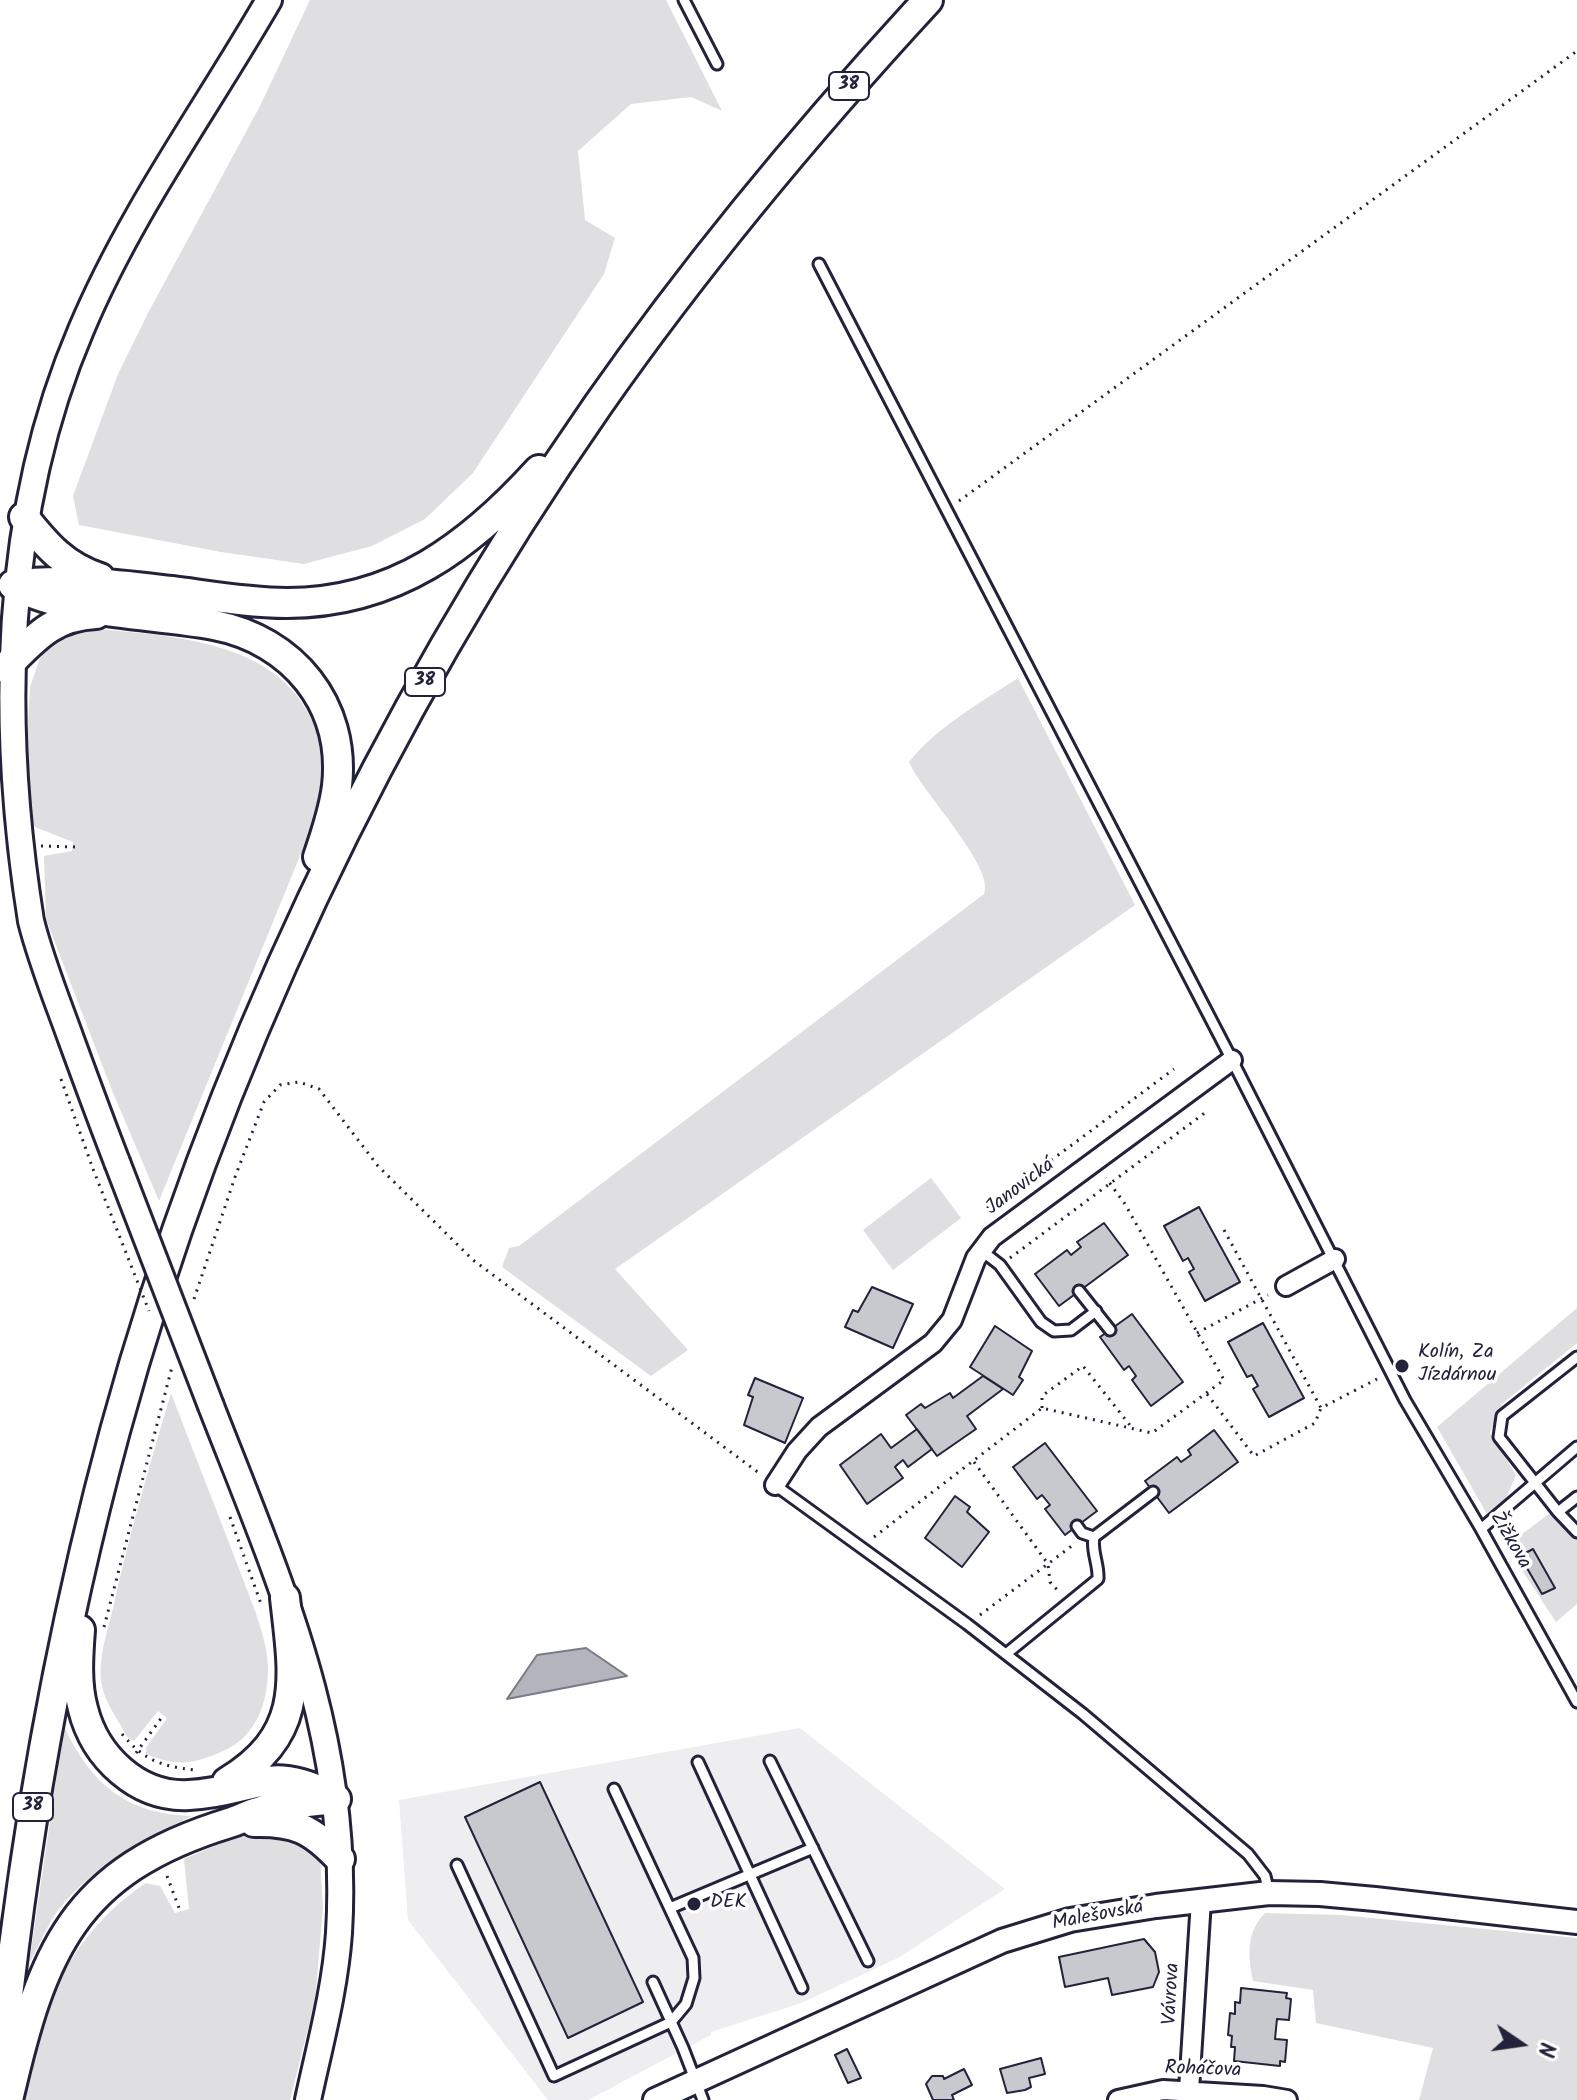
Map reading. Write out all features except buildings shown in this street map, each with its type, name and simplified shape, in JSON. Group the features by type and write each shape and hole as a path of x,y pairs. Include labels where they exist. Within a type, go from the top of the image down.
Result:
{"main road":[{"path":"203,1781 261,1758 282,1727 293,1679 273,1601 211,1406 50,982 31,922 8,782 5,668 7,585 38,452 53,400 81,328 122,246 269,0"},
{"name":"38","path":"0,2071 34,1804 64,1641 86,1545 116,1430 170,1252 232,1085 281,971 362,800 422,688 488,574 596,408 733,223 846,88 928,0"},
{"name":"38","path":"7,585 44,598 290,603 356,594 409,576 443,557 498,514 596,408"},
{"path":"24,517 45,544 73,568 126,600"},
{"path":"5,668 42,631 56,622 126,600"},
{"name":"38","path":"126,600 262,641 301,669 322,698 336,744 336,795 281,971"},
{"name":"38","path":"86,1545 79,1646 80,1693 91,1730 129,1762 143,1786 166,1793 193,1795 203,1781 286,1779 313,1786 336,1799"},
{"path":"273,1601 321,1716 336,1799 340,1859 339,1934 334,1981 309,2094"},
{"path":"8,2100 31,2008 58,1945 81,1912 107,1884 158,1850 185,1837 260,1811 336,1799"},
{"path":"233,1822 274,1821 302,1827 324,1842 340,1859"}],"street":[{"name":"Janovická","path":"775,1485 797,1451 819,1427 933,1343 952,1320 982,1251 992,1237 1232,1060"},
{"path":"1286,1286 1335,1259"},
{"name":"Malešovská","path":"655,2100 700,2090 1002,1941 1070,1920 1269,1893 1375,1899 1577,1922"},
{"name":"Vávrova","path":"1189,2090 1201,1900"},
{"name":"Roháčova","path":"1118,2100 1163,2090 1287,2100"}],"lane":[{"path":"684,0 717,64"},
{"name":"Žižkova","path":"819,264 1335,1259 1405,1400 1577,1702"},
{"path":"982,1251 1000,1265 1041,1322 1054,1331 1071,1330 1096,1311"},
{"path":"1079,1291 1110,1330"},
{"path":"1577,1357 1502,1416 1499,1437 1577,1532"},
{"path":"1481,1529 1577,1447"},
{"path":"775,1485 967,1624 1083,1714 1248,1854 1265,1876 1269,1893"},
{"path":"1006,1654 1098,1579 1094,1537 1153,1492"},
{"path":"1558,1512 1577,1497"},
{"path":"1079,1530 1094,1537"},
{"path":"1568,1689 1577,1681"},
{"path":"770,1761 868,1961"},
{"path":"698,1762 802,1988"},
{"path":"457,1865 554,2076 671,2022 686,2004 694,1978 693,1958 614,1789"},
{"path":"670,1908 813,1848"},
{"path":"653,1982 700,2090"}],"path":[{"path":"947,510 1577,51"},
{"path":"17,849 50,844 78,847"},
{"path":"987,1208 1174,1069"},
{"path":"192,1305 264,1102 280,1085 299,1082 319,1089 378,1166 473,1260 775,1485"},
{"path":"1000,1265 1206,1112"},
{"path":"1042,1408 1152,1433 1224,1380 1125,1204 1093,1161"},
{"path":"93,1169 149,1311"},
{"path":"1224,1230 1321,1408"},
{"path":"1197,1333 1286,1286"},
{"path":"101,1640 173,1365 177,1381"},
{"path":"1042,1408 1042,1396 1083,1366 1133,1429"},
{"path":"1206,1393 1254,1456 1315,1423 1321,1408 1391,1372"},
{"path":"862,1548 891,1522 1042,1408"},
{"path":"973,1461 1048,1564 1050,1582 1069,1604"},
{"path":"226,1508 273,1601"},
{"path":"967,1624 1075,1543 1079,1530"},
{"path":"129,1762 162,1717"},
{"path":"120,1732 129,1762"},
{"path":"129,1762 165,1767 203,1781"},
{"path":"158,1850 179,1908"}],"shaded area":[{"path":"310,0 666,0 722,111 691,97 631,104 578,151 585,220 615,238 604,274 473,473 425,519 372,546 304,564 79,525 73,496 118,374 260,106"},
{"path":"82,627 181,639 245,657 272,672 295,694 323,745 323,775 313,824 159,1201 111,1088 46,919 44,856 72,851 73,842 35,827 23,807 30,687 40,658 58,639"},
{"path":"1018,678 1135,905 615,1269 688,1350 651,1376 502,1267 509,1248 519,1246 984,894 985,882 969,848 909,762 946,726"},
{"path":"931,1178 961,1218 893,1270 863,1230"},
{"path":"1577,1308 1577,1343 1502,1404 1490,1433 1516,1475 1504,1503 1487,1514 1437,1427"},
{"path":"171,1393 254,1608 268,1668 266,1694 258,1718 243,1738 221,1752 184,1762 166,1761 146,1754 146,1748 167,1718 158,1711 134,1741 127,1737 106,1700 101,1677 103,1647"},
{"path":"1554,1510 1577,1539 1577,1604 1556,1622 1506,1546"},
{"path":"586,1648 627,1676 507,1699 537,1655"},
{"path":"64,1726 86,1765 114,1792 148,1809 192,1816 138,1845 87,1880 59,1909 29,1964"},
{"name":"DEK","path":"800,1728 1005,1889 898,1958 801,2003 711,2032 711,2035 588,2100 548,2100 408,1920 399,1800"},
{"path":"244,1833 292,1835 320,1855 323,1908 315,2001 290,2100 24,2100 29,2068 47,2006 61,1977 97,1925 146,1883 160,1886 175,1913 189,1909 184,1859"},
{"path":"1265,1913 1341,1915 1577,1938 1577,2100 1419,2100 1433,2048 1316,2023 1313,1990 1253,1981 1250,1945 1254,1928"}],"place":[{"name":"Kolín, Za Jízdárnou","path":"1402,1366"},
{"name":"DEK","path":"694,1904"}]}
